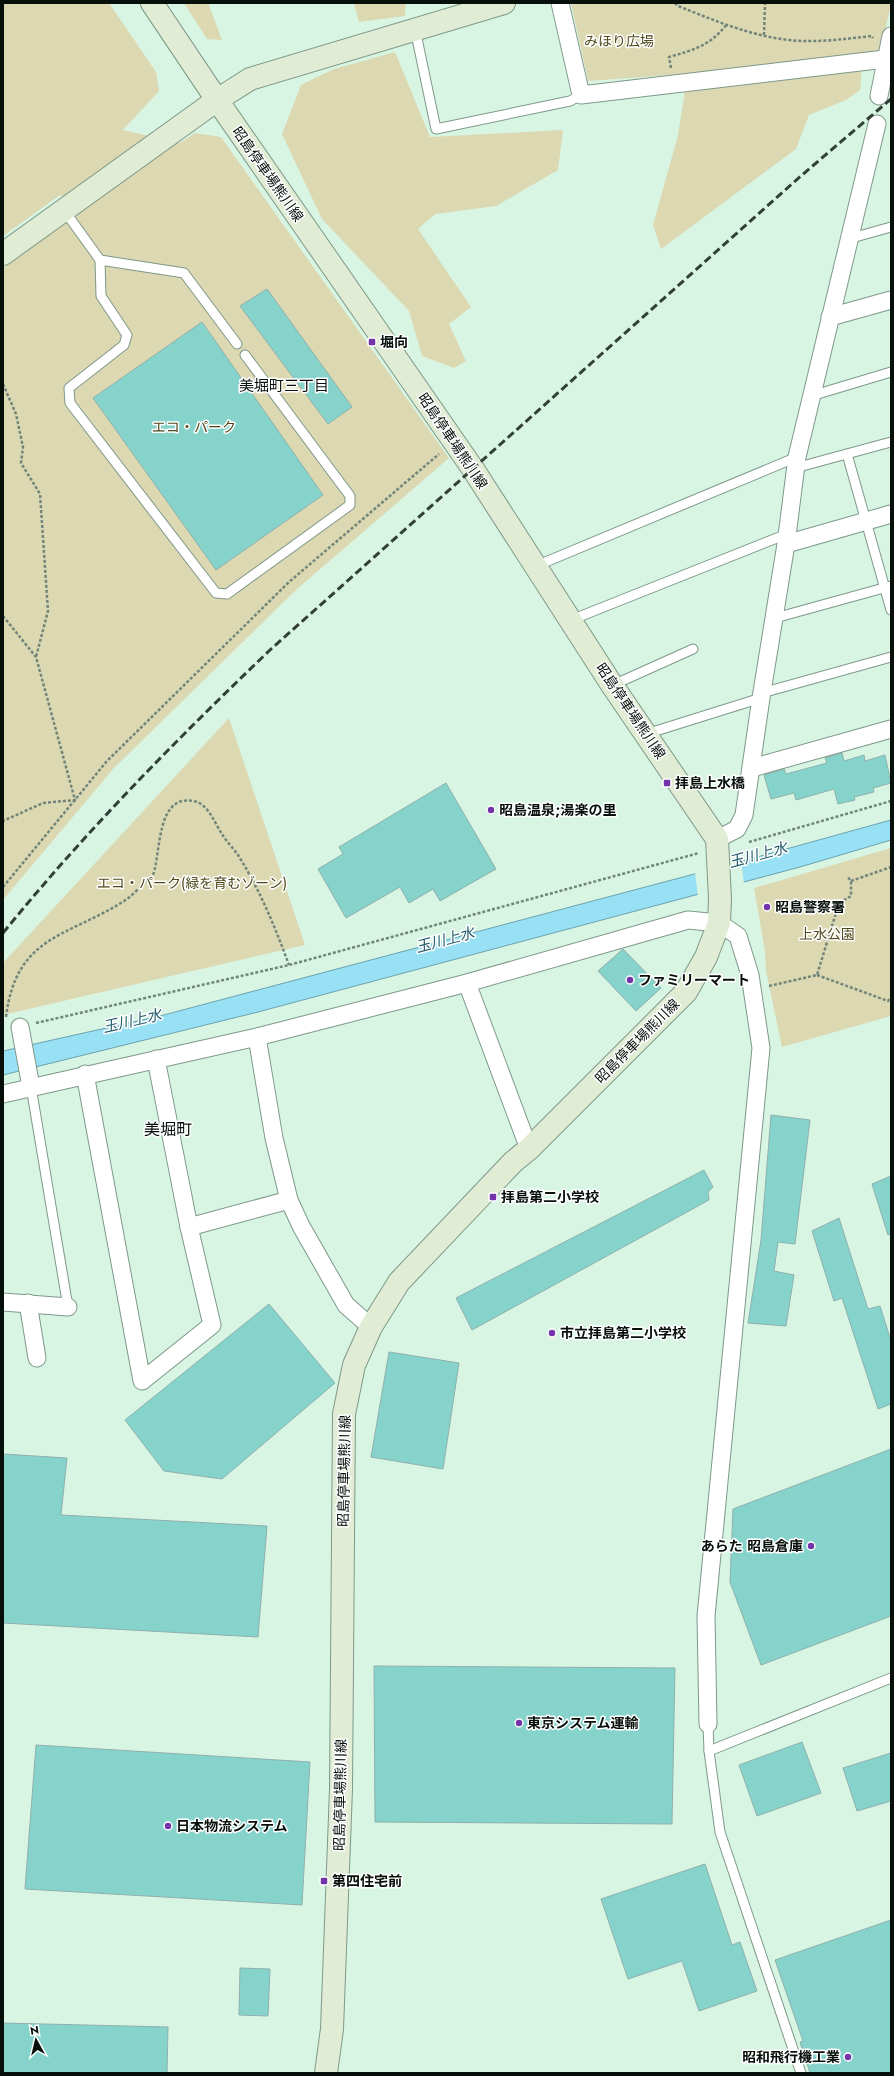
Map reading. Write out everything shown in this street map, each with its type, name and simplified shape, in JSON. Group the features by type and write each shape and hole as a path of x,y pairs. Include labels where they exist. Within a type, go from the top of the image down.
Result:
{"main road":[{"name":"昭島停車場熊川線","path":"152,3 217,100 454,442 612,685 717,839 709,858 720,899 719,923 706,957 686,992 529,1149 513,1162 399,1282 372,1327 354,1365 344,1414 341,1789 332,2029 326,2073"},
{"path":"3,254 217,100 250,79 504,3"}],"street":[{"path":"560,3 581,95 880,60"},
{"path":"879,96 880,60 891,36"},
{"path":"717,839 737,829 744,816 761,696 775,618 796,462 848,240 878,124"},
{"path":"830,317 891,300"},
{"path":"786,539 891,514"},
{"path":"752,768 891,729"},
{"path":"3,1094 85,1074 257,1037 467,983 688,920 719,923 738,936 750,975 761,1048 706,1616 708,1724"},
{"path":"467,983 529,1149"},
{"path":"13,1024 31,1088"},
{"path":"257,1037 274,1138 289,1200 301,1226 346,1305 372,1327"},
{"path":"85,1074 142,1381 212,1326 190,1227 156,1059"},
{"path":"190,1227 289,1200"},
{"path":"3,1302 68,1307"},
{"path":"28,1304 37,1358"}],"lane":[{"path":"415,29 436,129 570,101 581,95"},
{"path":"64,210 100,260 100,296 127,335 124,346 68,388 70,403 216,593 228,594 350,505 350,496 246,355"},
{"path":"848,240 891,227"},
{"path":"100,260 184,273 237,344"},
{"path":"811,396 891,372"},
{"path":"536,566 796,462 847,454 891,442"},
{"path":"847,454 866,521 888,587 891,610"},
{"path":"571,620 786,539"},
{"path":"775,618 888,587"},
{"path":"612,685 693,649"},
{"path":"646,734 761,696 891,657"},
{"path":"31,1088 68,1307"},
{"path":"709,1751 890,1680"},
{"path":"708,1724 709,1751 720,1832 801,2073"}],"path":[{"path":"675,3 678,6 727,24 764,35 788,40 819,41 872,36 880,60"},
{"path":"764,35 765,3"},
{"path":"672,75 669,57 694,50 717,37 727,24"},
{"path":"3,384 16,414 22,440 23,447 21,463 40,494 48,611 36,657"},
{"path":"3,887 107,761 289,582 454,442"},
{"path":"3,616 36,657 75,800"},
{"path":"3,821 42,803 75,800"},
{"path":"289,964 271,916 237,854 222,835 205,806 192,800 181,802 170,808 165,817 153,876 125,901 50,939 35,950 18,976 9,998 13,1024 289,964 709,858"},
{"path":"746,843 891,801"},
{"path":"851,881 891,867"},
{"path":"817,975 839,903 851,896 851,881 847,876"},
{"path":"769,986 817,975 888,1001 891,997"}],"green space":[{"name":"エコ・パーク","path":"3,3 109,3 156,72 159,91 123,130 180,143 195,133 221,137 449,458 297,589 113,769 3,900 3,268 81,211 60,195 3,236"},
{"path":"184,3 208,3 222,40 207,39"},
{"path":"354,3 406,3 405,16 359,22"},
{"name":"みほり広場","path":"571,3 891,4 880,54 863,56 860,90 846,100 809,115 796,149 661,249 653,225 678,135 686,74 588,81"},
{"path":"395,52 430,137 563,130 558,170 496,206 435,214 418,229 471,307 449,324 466,361 454,368 422,356 409,311 322,219 282,134 301,85 334,69"},
{"name":"エコ・パーク(緑を育むゾーン)","path":"229,718 305,945 3,1015 3,963"},
{"name":"上水公園","path":"891,848 891,1016 782,1047 766,971 765,951 754,888"}],"water":[{"path":"891,820 891,840 800,867 258,1012 3,1075 3,1051 160,1016 732,864"}],"pier":[{"path":"741,860 744,884 698,897 695,872"}],"building":[{"path":"267,289 352,407 328,424 240,306"},
{"path":"202,322 323,495 216,570 93,398"},
{"path":"842,753 844,761 864,755 865,761 885,755 891,783 873,788 874,792 854,797 855,800 838,804 834,789 796,800 794,793 771,799 764,775 784,769 786,774 827,763 825,758"},
{"path":"446,783 496,869 440,901 433,889 409,903 400,887 346,918 318,869 343,854 339,847"},
{"name":"ファミリーマート","path":"623,949 661,988 636,1011 598,971"},
{"path":"771,1115 810,1120 795,1244 778,1242 774,1271 794,1275 786,1326 748,1323 761,1240"},
{"path":"704,1170 713,1187 708,1192 709,1200 472,1330 456,1298"},
{"path":"891,1176 891,1234 888,1235 872,1184"},
{"path":"839,1218 868,1309 880,1306 891,1341 891,1404 878,1409 842,1298 834,1301 812,1231"},
{"path":"269,1304 335,1383 222,1479 164,1471 125,1420"},
{"path":"389,1352 459,1363 443,1469 371,1457"},
{"name":"あらた 昭島倉庫","path":"891,1449 891,1616 761,1665 730,1582 733,1509"},
{"path":"3,1454 67,1458 61,1515 267,1526 258,1637 3,1623"},
{"path":"374,1666 675,1668 672,1824 375,1822"},
{"path":"802,1742 821,1793 757,1816 739,1765"},
{"name":"日本物流システム","path":"36,1745 310,1762 302,1905 25,1889"},
{"path":"891,1753 891,1801 857,1811 843,1768"},
{"path":"705,1864 732,1945 740,1942 757,1991 699,2011 682,1961 628,1979 601,1899"},
{"path":"891,1920 891,2073 810,2073 800,2042 803,2041 775,1960"},
{"path":"240,1968 270,1969 268,2016 239,2015"},
{"path":"3,2023 168,2027 167,2073 3,2073"}],"railway":[{"path":"3,933 66,859 132,787 270,650 802,175 891,99"}],"place":[{"name":"堀向","path":"372,342"},
{"name":"拝島上水橋","path":"667,783"},
{"name":"昭島温泉;湯楽の里","path":"491,810"},
{"name":"昭島警察署","path":"767,907"},
{"name":"ファミリーマート","path":"630,980"},
{"name":"拝島第二小学校","path":"493,1197"},
{"name":"市立拝島第二小学校","path":"552,1333"},
{"name":"あらた 昭島倉庫","path":"811,1546"},
{"name":"東京システム運輸","path":"519,1723"},
{"name":"日本物流システム","path":"168,1826"},
{"name":"第四住宅前","path":"324,1881"},
{"name":"昭和飛行機工業","path":"848,2057"}],"district":[{"name":"美堀町三丁目","path":"284,386"},
{"name":"美堀町","path":"168,1129"}],"water label":[{"name":"玉川上水","path":"758,855"},
{"name":"玉川上水","path":"445,940"},
{"name":"玉川上水","path":"132,1021"}]}
